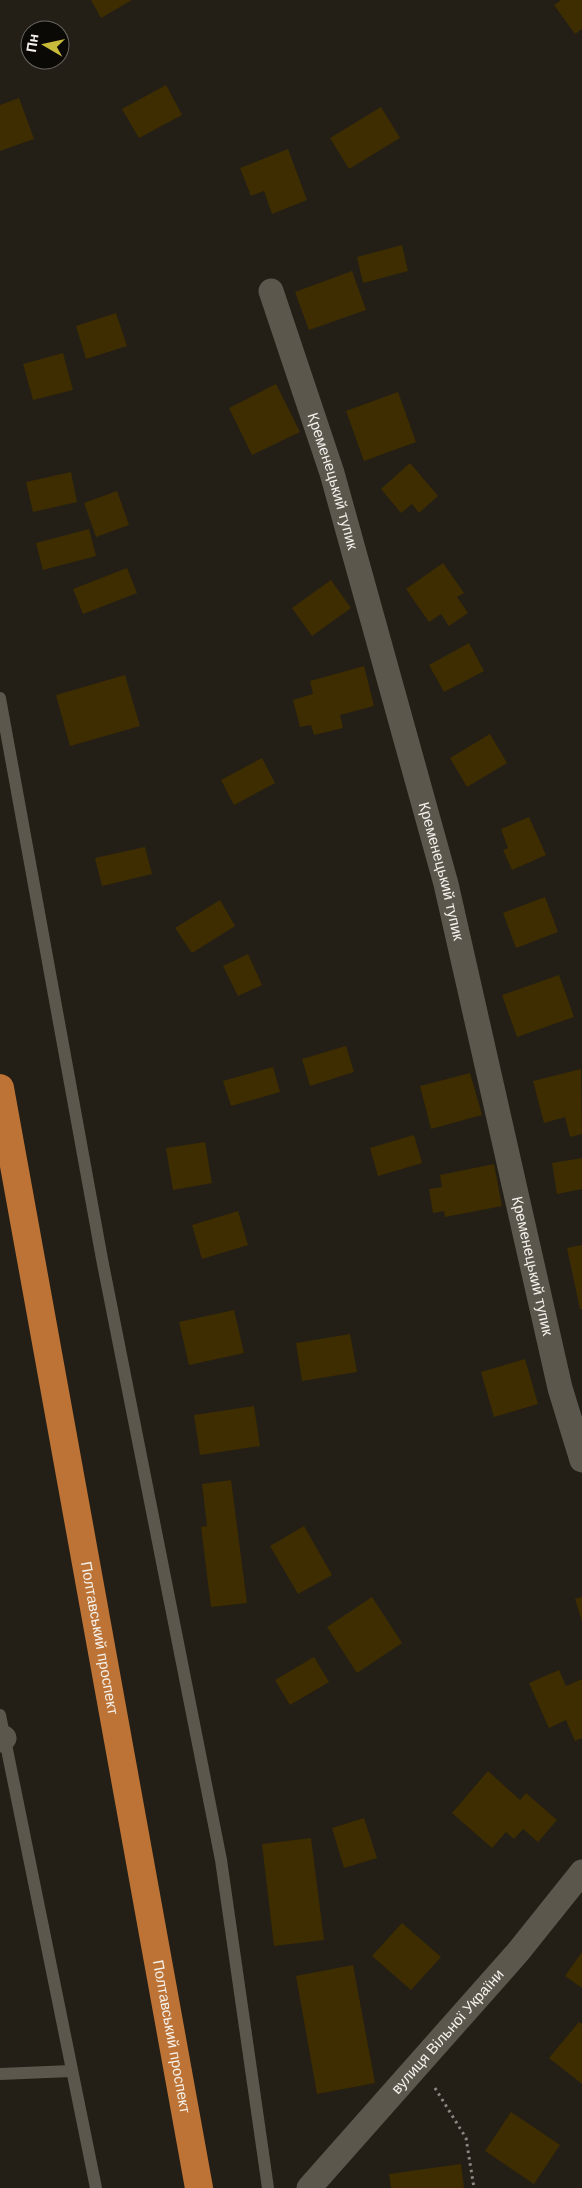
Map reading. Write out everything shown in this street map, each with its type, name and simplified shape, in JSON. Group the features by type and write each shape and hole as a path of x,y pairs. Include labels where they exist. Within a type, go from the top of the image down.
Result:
{"highway":[{"name":"Полтавський проспект","path":"0,1088 199,2188"}],"street":[{"name":"Кременецький тупик","path":"271,291 332,474 446,884 560,1388 582,1460"},
{"name":"вулиця Вільної України","path":"309,2188 518,1952 582,1872"}],"lane":[{"path":"0,698 102,1258 221,1860 268,2188"},
{"path":"1,1731 96,2188"},
{"path":"0,2074 71,2071"}],"path":[{"path":"420,2063 466,2138 474,2188"}],"building":[{"path":"91,0 132,0 101,18"},
{"path":"561,0 582,0 582,29 575,34 554,5"},
{"path":"166,85 182,115 139,138 122,109"},
{"path":"19,98 34,139 0,151 0,105"},
{"path":"381,107 400,138 349,169 330,138"},
{"path":"288,149 307,200 272,214 264,191 251,196 240,168"},
{"path":"402,245 408,271 363,283 357,257"},
{"path":"352,271 366,310 309,330 295,292"},
{"path":"116,313 127,346 86,359 76,326"},
{"path":"63,353 73,390 33,400 23,364"},
{"path":"276,384 300,432 252,455 229,408"},
{"path":"398,392 416,442 364,461 346,411"},
{"path":"410,463 438,496 419,513 412,504 401,513 381,489"},
{"path":"71,472 77,502 33,512 26,482"},
{"path":"117,491 129,525 96,537 84,503"},
{"path":"89,529 96,556 43,570 36,543"},
{"path":"443,563 464,593 457,597 468,613 449,626 441,614 429,622 406,589"},
{"path":"127,568 137,593 83,614 73,589"},
{"path":"331,580 351,608 312,636 292,608"},
{"path":"469,643 484,671 444,692 429,665"},
{"path":"364,666 374,706 340,715 343,728 314,735 311,725 300,727 293,700 313,694 310,681"},
{"path":"125,675 140,726 70,746 56,695"},
{"path":"490,734 507,763 467,787 450,758"},
{"path":"262,758 275,783 234,805 221,780"},
{"path":"529,817 546,855 512,870 503,850 508,848 501,829"},
{"path":"145,847 152,874 102,886 95,858"},
{"path":"545,897 558,932 516,948 503,913"},
{"path":"220,900 235,926 192,953 175,928"},
{"path":"248,954 262,985 238,996 223,966"},
{"path":"559,975 574,1017 517,1037 502,995"},
{"path":"346,1046 354,1072 310,1086 302,1059"},
{"path":"273,1067 280,1092 231,1106 223,1081"},
{"path":"581,1069 582,1134 570,1137 565,1117 544,1123 533,1081"},
{"path":"470,1073 482,1115 431,1129 420,1086"},
{"path":"414,1135 422,1163 378,1176 370,1148"},
{"path":"205,1142 212,1183 173,1190 166,1148"},
{"path":"582,1158 582,1189 557,1194 552,1163"},
{"path":"494,1164 502,1206 445,1217 444,1211 433,1213 429,1189 442,1187 440,1175"},
{"path":"238,1211 248,1245 202,1259 192,1225"},
{"path":"582,1245 582,1309 580,1309 567,1248"},
{"path":"234,1310 244,1353 189,1365 179,1322"},
{"path":"350,1334 357,1372 302,1381 296,1343"},
{"path":"525,1359 538,1404 494,1417 481,1372"},
{"path":"254,1406 260,1446 200,1455 194,1415"},
{"path":"231,1480 247,1603 211,1607 201,1527 207,1526 202,1484"},
{"path":"304,1526 332,1575 298,1594 270,1546"},
{"path":"372,1597 402,1643 357,1673 327,1627"},
{"path":"582,1597 582,1621 575,1599"},
{"path":"314,1657 329,1682 290,1705 275,1680"},
{"path":"559,1670 566,1686 582,1679 582,1738 575,1741 566,1720 549,1728 529,1683"},
{"path":"488,1771 520,1800 526,1793 557,1820 538,1842 523,1829 514,1839 506,1832 492,1848 452,1813"},
{"path":"364,1818 377,1858 344,1868 332,1828"},
{"path":"311,1838 324,1940 274,1946 262,1844"},
{"path":"402,1923 441,1957 411,1990 372,1956"},
{"path":"582,1952 582,1988 565,1976"},
{"path":"353,1965 375,2083 317,2094 296,1976"},
{"path":"579,2022 582,2024 582,2084 549,2058"},
{"path":"511,2112 560,2145 534,2184 485,2151"},
{"path":"461,2164 464,2188 391,2188 389,2174"}]}
